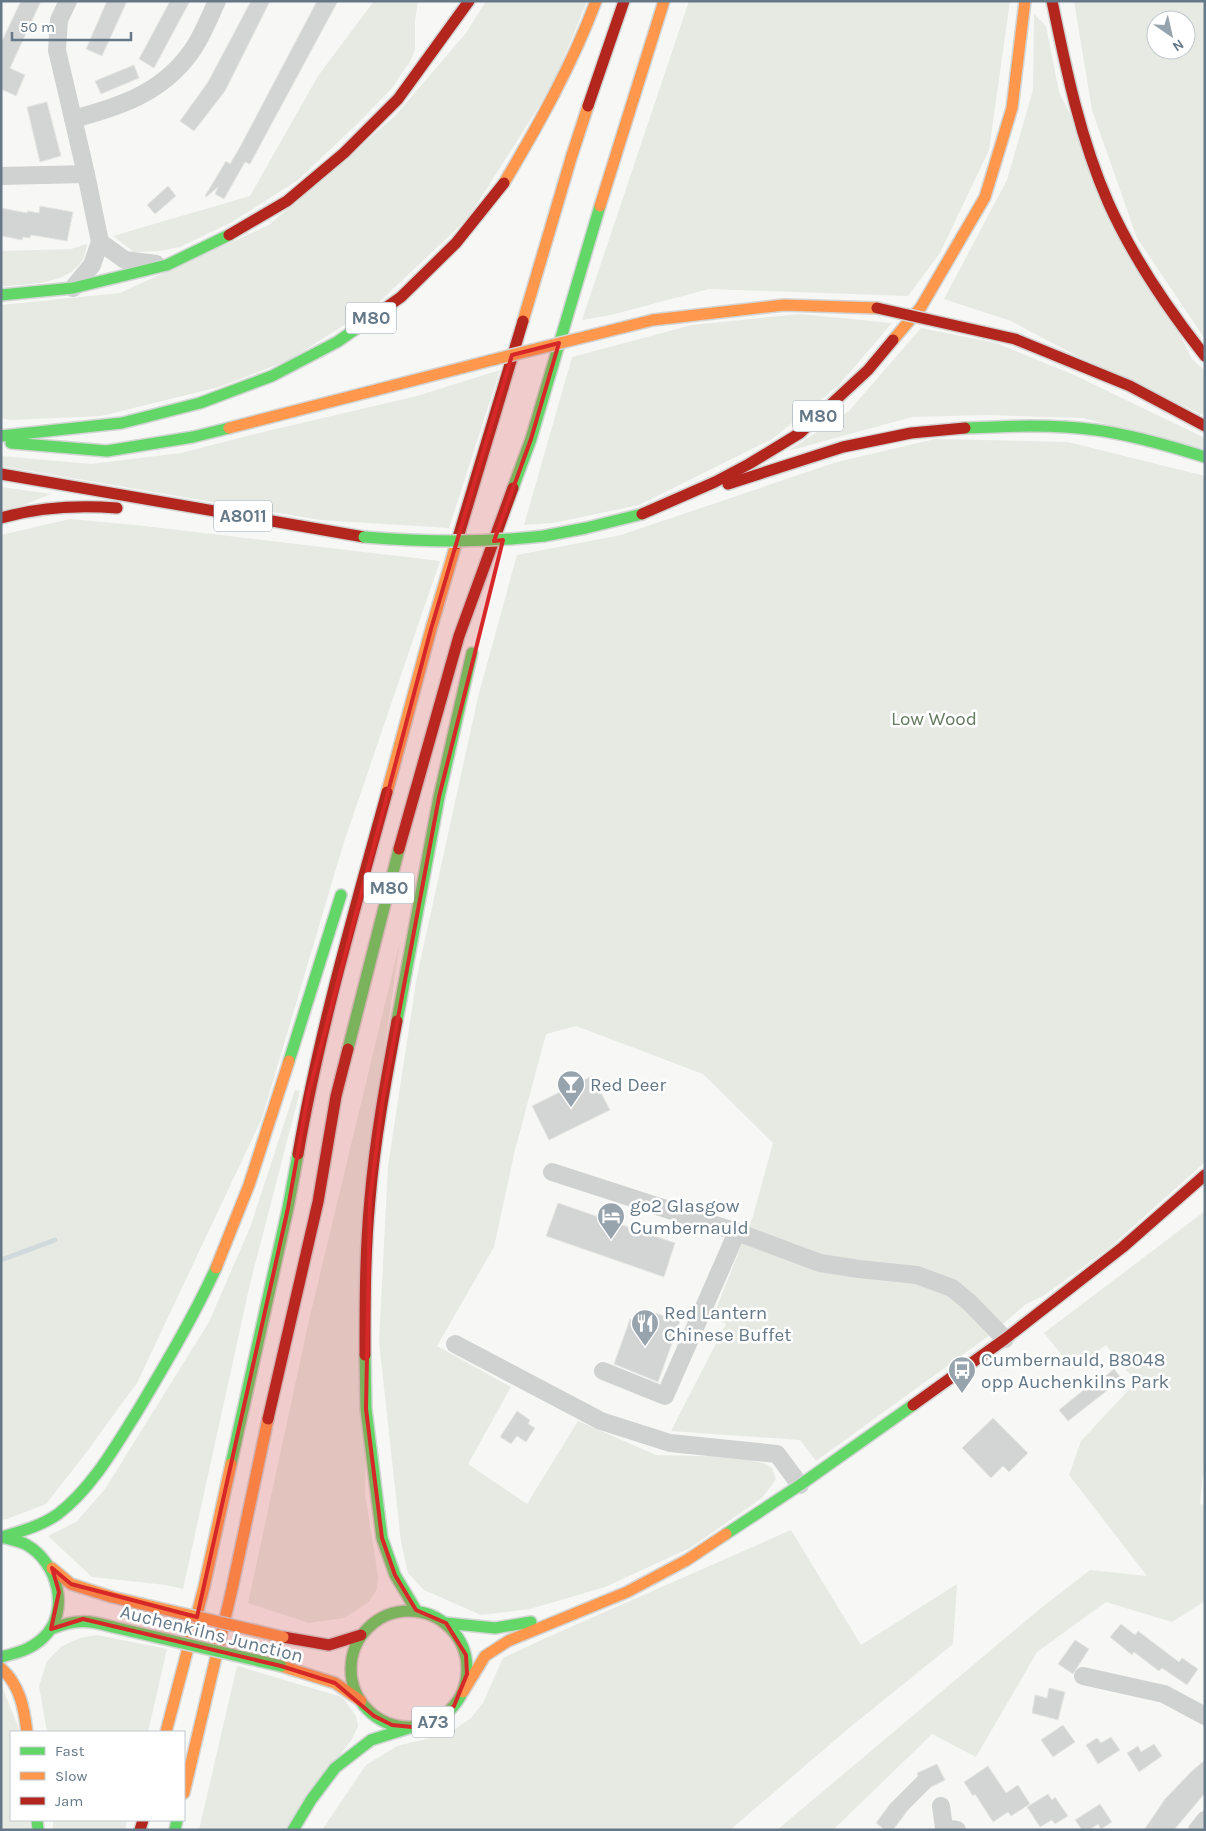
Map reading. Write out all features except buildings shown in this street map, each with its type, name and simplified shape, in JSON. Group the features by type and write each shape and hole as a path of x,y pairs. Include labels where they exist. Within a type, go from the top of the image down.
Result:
{"main road":[{"path":"1,295 73,288 167,265 221,240 287,202 344,153 398,99 469,1"},
{"name":"M80","path":"1,436 122,423 200,403 272,376 337,342 401,297 456,243 500,190 543,118 586,28 596,1"},
{"name":"M80","path":"166,1731 204,1587 288,1208 308,1095 343,954 431,629 572,155 624,1"},
{"name":"M80","path":"185,1789 232,1589 267,1422 318,1202 336,1096 414,793 459,636 531,439 607,181 664,1"},
{"name":"M80","path":"642,514 715,482 800,433 868,370 921,308 984,198 1012,108 1025,1"},
{"path":"1052,1 1068,73 1085,136 1108,200 1147,278 1205,356"},
{"path":"1,442 107,450 193,437 654,320 784,305 877,308 1015,338 1130,386 1205,426"},
{"path":"642,514 809,457 843,447 911,433 967,428 1057,426 1098,430 1130,436 1205,457"},
{"path":"494,572 531,439"},
{"name":"A8011","path":"1,474 364,537 446,542 515,540 586,528 642,514"},
{"path":"1,518 41,508 68,506 135,509 265,520"},
{"path":"368,815 431,629"},
{"path":"416,1610 394,1575 382,1538 373,1475 366,1409 365,1339 370,1199 382,1104 413,932 439,797 476,639"},
{"path":"2,1537 46,1522 74,1499 110,1454 150,1391 197,1305 233,1226 275,1108 321,955 346,881"},
{"path":"463,1692 484,1656 508,1641 626,1592 687,1560 800,1485 1005,1339 1123,1247 1205,1175"},
{"name":"Auchenkilns Junction","path":"1,1657 22,1652 33,1647 43,1639 56,1617 59,1599 57,1580 45,1558 31,1546 14,1539 2,1537"},
{"name":"Auchenkilns Junction","path":"52,1568 71,1584 112,1597 283,1637 328,1645 361,1635"},
{"name":"Auchenkilns Junction","path":"50,1629 71,1620 83,1619 281,1666 335,1683 361,1702 374,1716 392,1725 412,1727 428,1724 442,1717 454,1706 463,1692 468,1674 466,1655 459,1637 446,1623 432,1615 416,1610 400,1611 385,1615 361,1635 353,1651 350,1668 353,1686 361,1702"},
{"path":"446,1623 494,1628 564,1617"},
{"path":"1,1668 7,1672 18,1688 27,1731"},
{"path":"293,1830 311,1800 335,1768 370,1740 412,1727"}],"street":[{"path":"68,1 59,20 57,50 74,119 100,242 92,265 73,288"},
{"path":"74,119 116,107 146,94 172,74 191,52 217,1"},
{"path":"1,176 86,174"},
{"path":"100,242 125,260 167,265"},
{"path":"552,1172 737,1232 820,1263 917,1275 952,1288 970,1302 1005,1339"},
{"path":"603,1371 665,1396 737,1232"},
{"path":"455,1344 601,1421 670,1444 777,1454 800,1485"},
{"path":"1083,1676 1164,1694 1205,1716"},
{"path":"941,1806 944,1828 957,1830"},
{"path":"1197,1830 1205,1820"}],"highlighted area":[{"path":"559,343 531,439 494,541 503,540 439,797 382,1104 370,1199 366,1409 382,1538 395,1575 416,1610 446,1623 466,1655 467,1674 454,1706 442,1717 412,1727 392,1725 374,1716 335,1683 281,1666 83,1619 51,1629 59,1592 52,1568 71,1584 197,1617 288,1208 308,1095 431,629 512,355"}],"green space":[{"path":"374,1 418,1 415,20 415,49 411,60 392,88 298,180 232,222 180,247 159,251 134,252 113,236 250,196 318,76"},
{"path":"486,1 587,1 553,84 468,218 376,305 289,360 219,387 101,416 10,420 1,418 1,305 120,293 269,225 395,116 466,33"},
{"path":"689,1 1010,1 989,150 940,253 908,296 709,289 611,315 582,320"},
{"path":"1074,1 1205,1 1205,339 1137,238 1092,110"},
{"path":"1034,14 1046,26 1059,92 1192,359 1205,371 1205,416 1075,355 1011,321 944,299 1007,180 1033,90"},
{"path":"87,244 83,259 76,268 57,279 35,284 1,287 1,251 71,249"},
{"path":"800,314 892,323 839,385 772,439 639,505 553,523 524,525 572,357 692,325"},
{"path":"921,328 996,343 1072,374 1205,438 1205,450 1083,418 988,415 912,417 788,451 849,411"},
{"path":"500,370 449,528 320,520 1,466 1,456 91,464 181,453 417,396"},
{"name":"Low Wood","path":"935,439 1068,442 1205,476 1205,1162 1108,1249 1043,1296 1026,1304 990,1335 816,1461 800,1440 671,1431 726,1324 713,1317 753,1216 773,1143 703,1074 576,1026 546,1034 515,1150 494,1247 437,1346 511,1387 468,1464 527,1504 578,1421 656,1455 740,1457 766,1464 772,1468 776,1479 762,1498 690,1548 605,1587 530,1609 481,1615 424,1590 408,1573 401,1542 379,1342 388,1166 417,976 478,697 517,555 621,535 837,462"},
{"path":"1,487 51,494 1,514"},
{"path":"70,519 145,526 440,561 344,842 262,1118 137,1383 46,1504 1,1520 1,535"},
{"path":"400,941 373,1129 365,1494 378,1576 377,1589 369,1602 344,1618 309,1623 248,1603 309,1320"},
{"path":"295,1090 300,1091 250,1284 183,1589 166,1585 92,1577 48,1536 76,1522 105,1489 209,1322 251,1225"},
{"path":"1205,1211 1205,1455 1200,1504 1205,1505 1205,1601 1172,1622 1106,1602 1037,1652 976,1757 932,1734 833,1830 777,1830 1041,1608 1090,1570 1147,1576 1069,1475 1081,1441 1136,1382 1106,1345 1073,1369 1044,1333"},
{"path":"791,1530 861,1645 957,1584 953,1644 849,1728 730,1830 322,1830 366,1765 397,1746 448,1734 471,1718 483,1703 503,1658"},
{"path":"97,1635 167,1649 148,1731 47,1731 39,1686 47,1661 62,1646 80,1638"},
{"path":"237,1666 342,1697 356,1716 358,1726 352,1739 285,1830 199,1830"},
{"path":"1,1684 20,1731 10,1731 10,1821 29,1821 31,1830 1,1830"},
{"path":"53,1821 127,1821 125,1830 53,1830"}],"waterway":[{"path":"1,1260 55,1240"}],"traffic: fast":[{"path":"513,488 531,439 600,206"},
{"path":"1,295 73,288 167,265 229,235"},
{"path":"1,436 122,423 200,403 272,376 337,342 363,324"},
{"path":"965,428 1014,426 1080,428 1138,438 1205,457"},
{"path":"11,443 107,451 193,437 229,428"},
{"path":"544,536 642,514"},
{"path":"364,537 454,541 544,536"},
{"path":"397,1021 439,797 472,653"},
{"path":"348,1049 399,849"},
{"path":"289,1061 341,895"},
{"path":"231,1464 288,1208 298,1154"},
{"path":"2,1537 31,1528 52,1518 70,1504 92,1480 158,1377 216,1268"},
{"path":"365,1355 366,1409 382,1538 395,1575 416,1610"},
{"path":"726,1534 800,1485 913,1405"},
{"path":"1,1537 27,1545 47,1563 57,1588 58,1602 57,1615 52,1627 43,1638 28,1648 1,1657"},
{"path":"409,1611 431,1615 450,1628 463,1647 467,1669 463,1691 450,1710 431,1723 409,1727 387,1723 368,1710 355,1691 351,1669 355,1647 368,1628 387,1615 409,1611"},
{"path":"51,1629 75,1622 96,1623 113,1627"},
{"path":"446,1623 495,1628 531,1622"},
{"path":"113,1627 281,1666"},
{"path":"293,1830 311,1800 335,1768 371,1740 412,1727"},
{"path":"37,1821 38,1830"},
{"path":"175,1830 177,1821"}],"traffic: slow":[{"path":"504,183 554,94 587,25 596,1"},
{"path":"600,206 664,1"},
{"path":"893,340 921,307 985,197 1012,108 1025,1"},
{"path":"523,321 588,106"},
{"path":"653,320 784,305 877,308"},
{"path":"496,359 653,320"},
{"path":"229,428 496,359"},
{"path":"387,792 456,544"},
{"path":"216,1268 249,1185 289,1061"},
{"path":"185,1789 232,1589 268,1419"},
{"path":"166,1731 204,1587 231,1464"},
{"path":"463,1692 485,1656 508,1641 627,1592 687,1560 726,1534"},
{"path":"52,1568 71,1584 112,1597"},
{"path":"112,1597 283,1637"},
{"path":"281,1666 335,1683 361,1701"},
{"path":"1,1668 17,1689 27,1731"}],"traffic: jam":[{"path":"229,235 287,201 344,153 398,99 469,1"},
{"path":"588,106 624,1"},
{"path":"1052,1 1068,78 1089,153 1108,202 1140,263 1177,320 1205,356"},
{"path":"363,324 401,297 456,243 504,183"},
{"path":"877,308 1015,339"},
{"path":"456,544 523,321"},
{"path":"1015,339 1130,386 1205,426"},
{"path":"642,514 715,482 800,433 868,370 893,340"},
{"path":"728,484 843,447 911,433 965,428"},
{"path":"1,474 364,537"},
{"path":"399,849 459,636 513,488"},
{"path":"1,518 30,511 58,508 117,508"},
{"path":"298,1154 306,1108 327,1017 387,792"},
{"path":"365,1355 368,1218 381,1110 397,1021"},
{"path":"268,1419 318,1202 336,1096 348,1049"},
{"path":"913,1405 1005,1339 1123,1247 1205,1175"},
{"path":"283,1637 329,1645 361,1635"},
{"path":"140,1830 143,1821"}],"place":[{"name":"Red Deer","path":"571,1108"},
{"name":"go2 Glasgow Cumbernauld","path":"611,1240"},
{"name":"Red Lantern Chinese Buffet","path":"645,1347"},
{"name":"Cumbernauld, B8048 opp Auchenkilns Park","path":"962,1394"}]}
